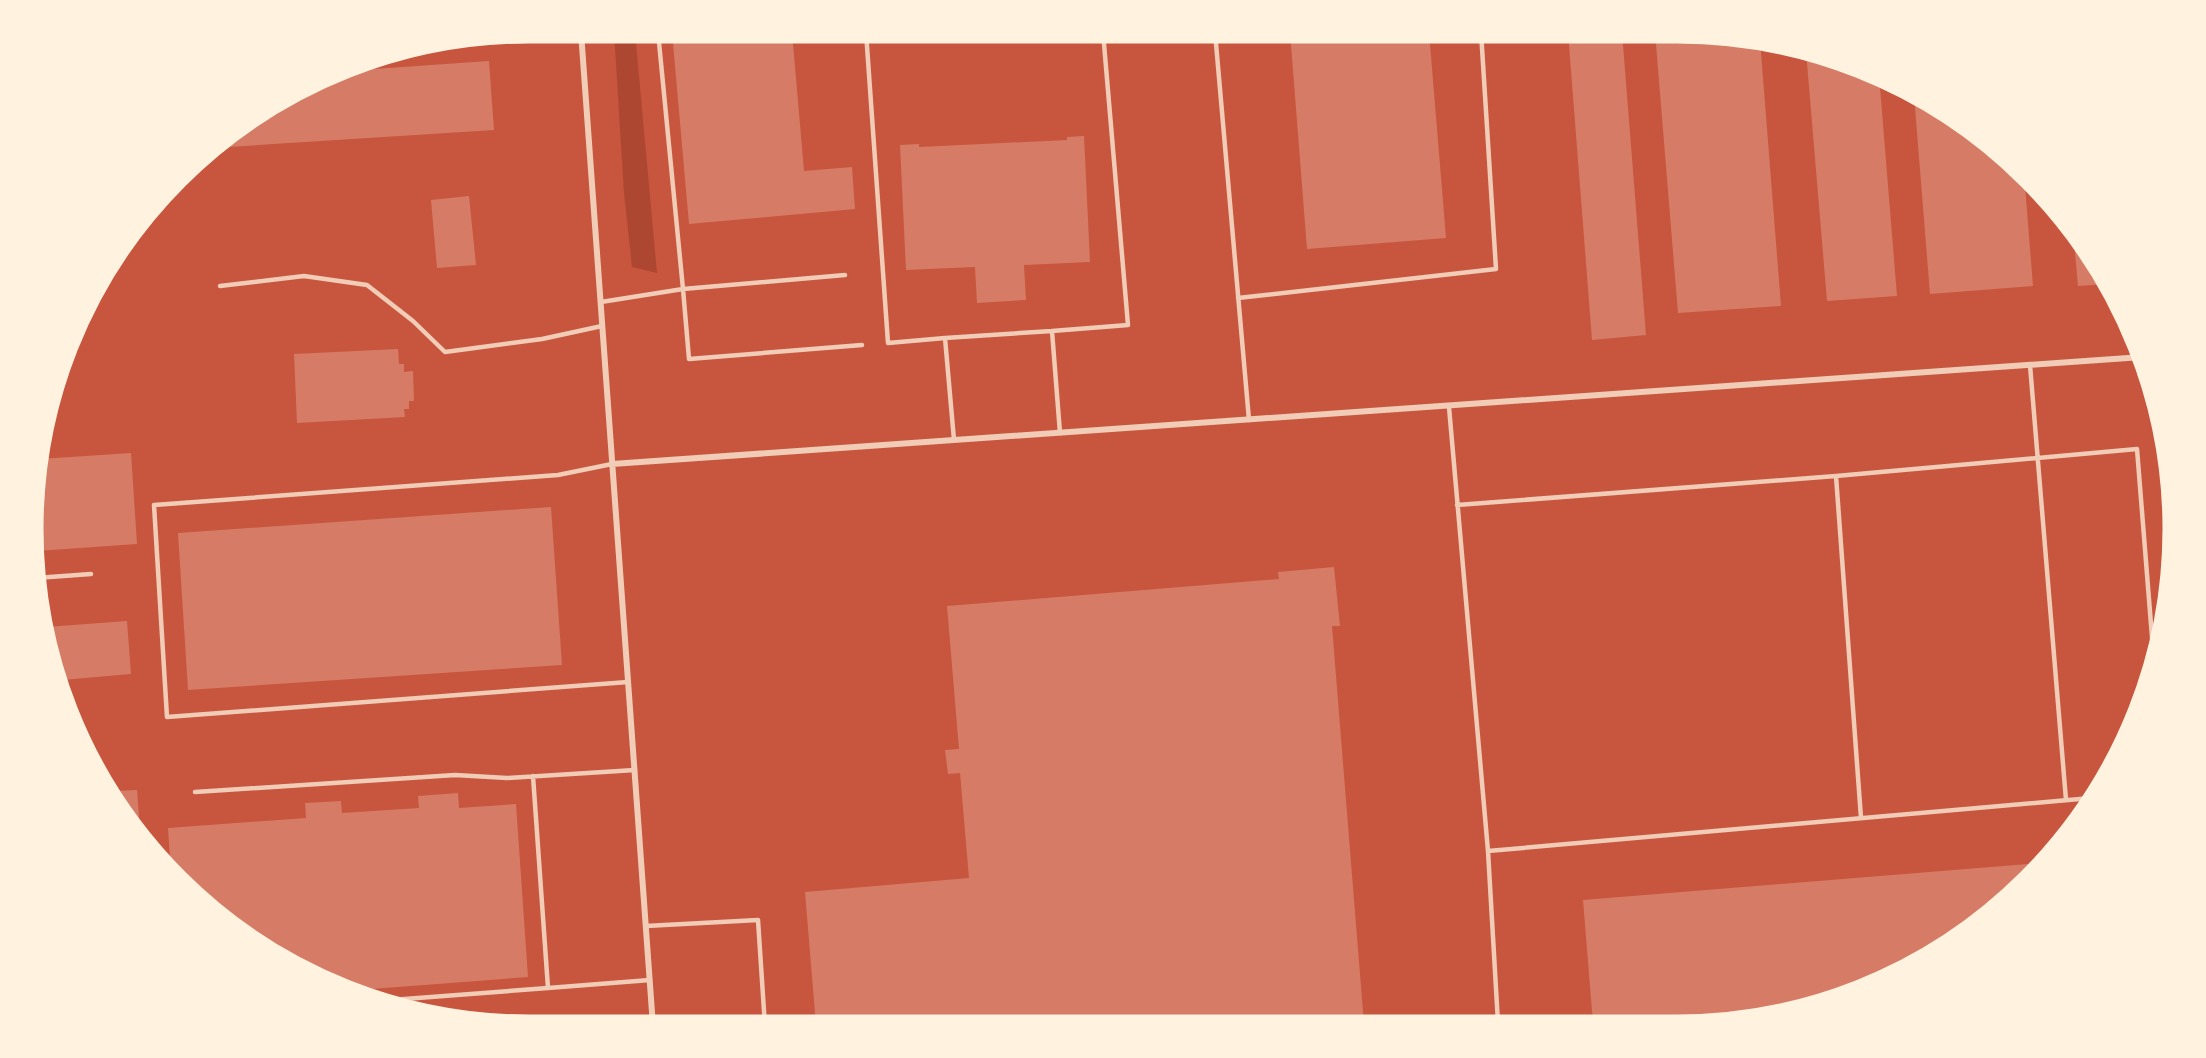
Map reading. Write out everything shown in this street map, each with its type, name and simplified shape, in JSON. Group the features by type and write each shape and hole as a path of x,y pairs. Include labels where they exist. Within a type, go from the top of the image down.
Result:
{"street":[{"path":"582,42 652,1016"},
{"path":"612,465 2133,358"}],"lane":[{"path":"659,42 689,359 862,345"},
{"path":"867,42 888,343 1128,326 1104,42"},
{"path":"1216,42 1249,420"},
{"path":"1238,298 1496,269 1482,42"},
{"path":"601,302 682,289 845,275"},
{"path":"220,286 304,276 367,285 413,321 445,352 542,339 602,326"},
{"path":"1052,331 1060,433"},
{"path":"945,338 954,440"},
{"path":"2030,365 2066,800"},
{"path":"1449,407 1488,852 1498,1016"},
{"path":"1456,505 1836,476 2137,449 2152,636"},
{"path":"612,465 558,475 154,505 167,717 628,682"},
{"path":"1836,476 1861,818"},
{"path":"45,577 91,574"},
{"path":"195,792 455,775 507,778 635,770"},
{"path":"533,776 548,988"},
{"path":"1488,852 2083,799"},
{"path":"646,926 758,920 764,1016"},
{"path":"403,999 650,980"}],"shaded area":[{"path":"615,42 636,42 657,273 632,267 624,193"}],"building":[{"path":"673,42 793,42 804,171 852,167 855,209 689,224"},
{"path":"1291,42 1430,42 1446,238 1307,249"},
{"path":"1569,42 1623,42 1646,335 1592,340"},
{"path":"1656,42 1709,43 1761,49 1781,306 1678,313"},
{"path":"1807,60 1834,68 1880,87 1897,296 1827,301"},
{"path":"489,61 494,130 228,147 285,107 368,69"},
{"path":"1915,104 1973,143 2025,190 2033,286 1930,294"},
{"path":"1084,136 1090,262 1024,265 1026,300 977,303 975,267 906,270 900,145 919,144 919,147 1067,140 1067,137"},
{"path":"469,196 476,265 437,268 431,200"},
{"path":"2075,248 2098,285 2078,286"},
{"path":"398,349 399,364 404,364 404,372 413,371 414,401 409,401 409,409 404,409 405,417 297,423 294,354"},
{"path":"131,453 137,544 43,551 43,497 47,459"},
{"path":"551,507 562,665 188,690 178,533"},
{"path":"1334,567 1340,626 1332,626 1363,1016 815,1016 805,892 969,878 960,773 948,774 945,750 959,749 947,606 1279,579 1278,572"},
{"path":"127,621 131,674 66,680 52,627"},
{"path":"137,790 139,820 124,800 118,791"},
{"path":"458,793 459,808 516,804 528,977 370,989 314,966 258,934 208,895 170,857 168,828 306,818 305,803 341,801 342,813 419,808 418,796"},
{"path":"2030,864 1998,895 1948,934 1892,966 1834,990 1803,999 1772,1007 1709,1015 1592,1016 1583,900"}]}
